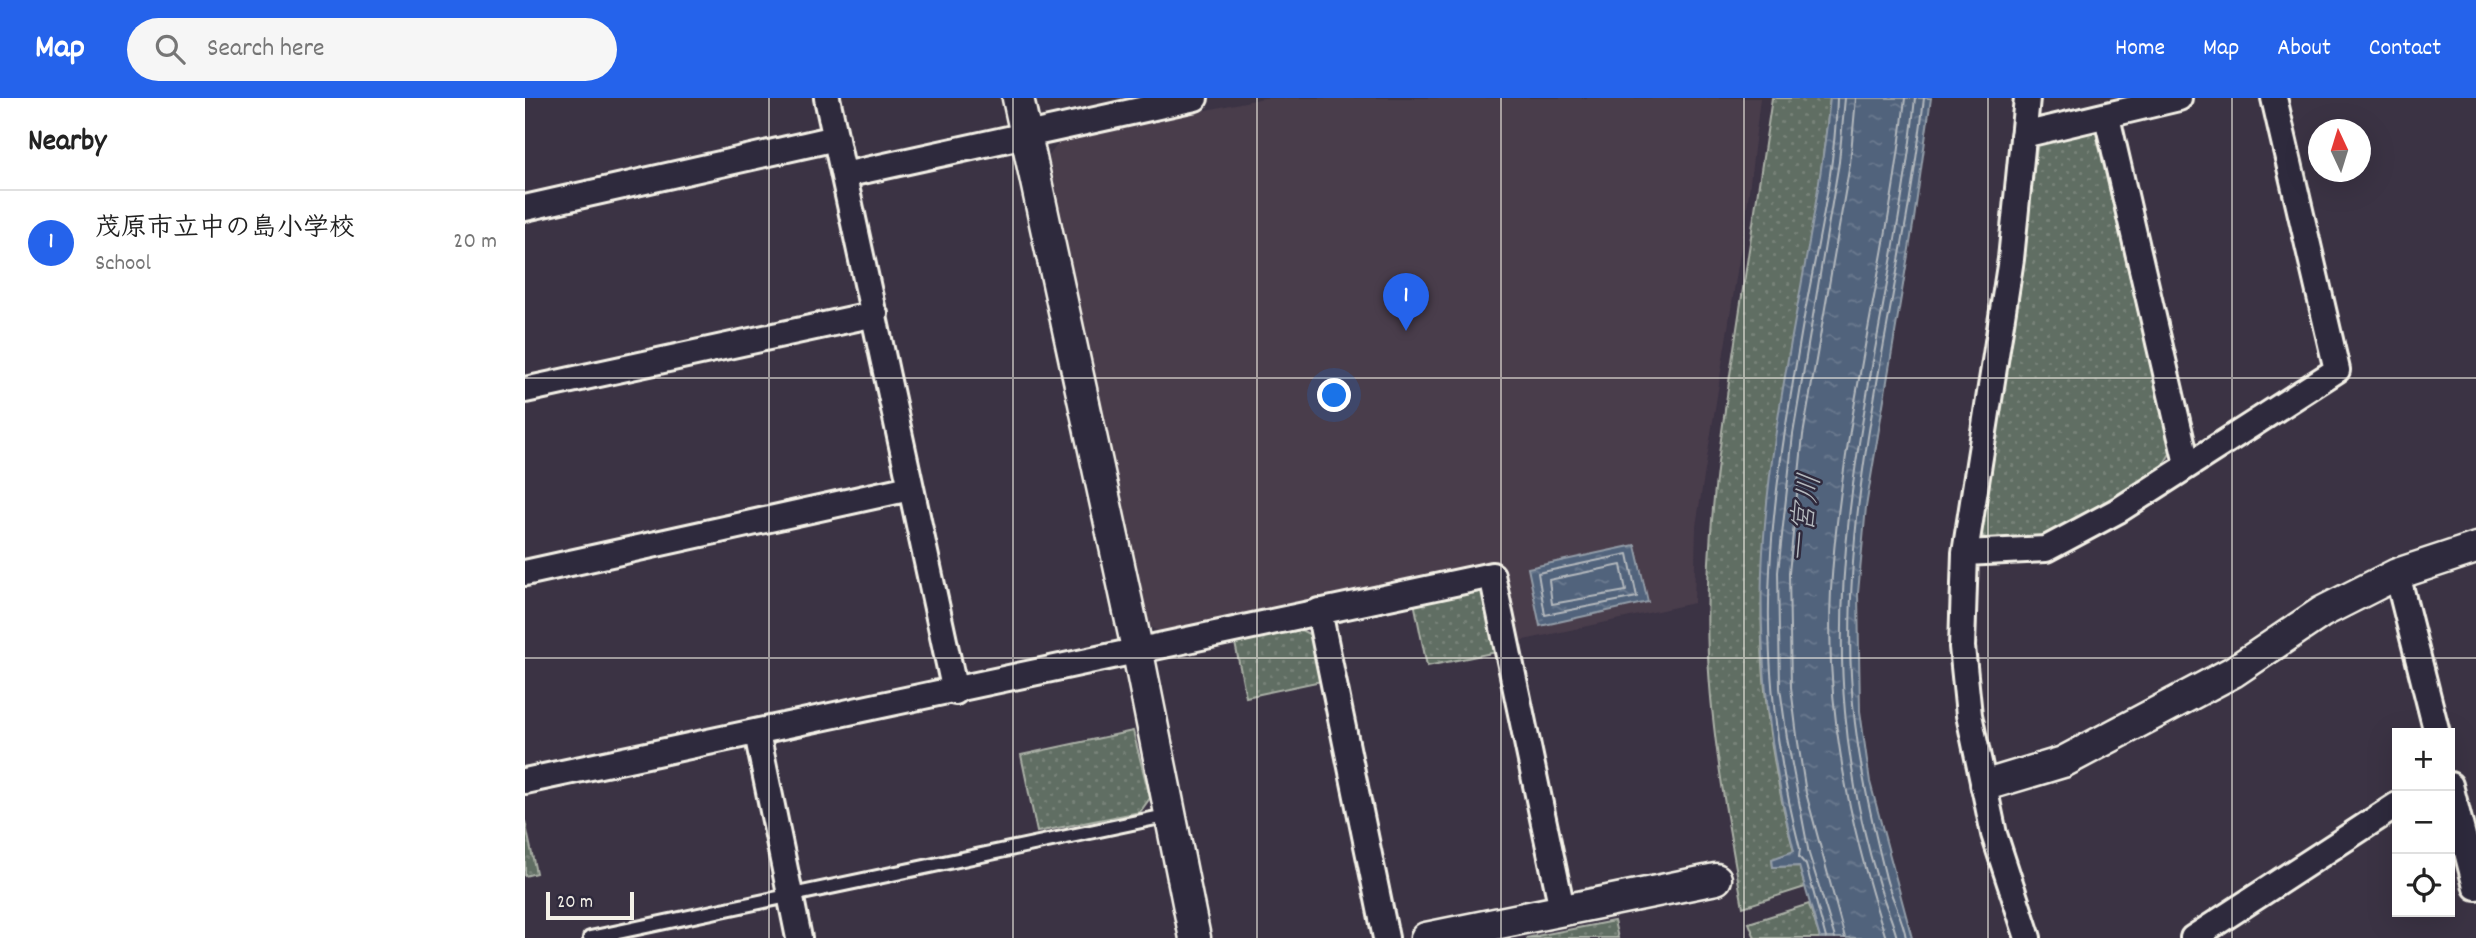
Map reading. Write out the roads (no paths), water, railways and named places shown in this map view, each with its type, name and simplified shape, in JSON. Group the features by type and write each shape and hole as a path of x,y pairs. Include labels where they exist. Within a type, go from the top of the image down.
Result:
{"street":[{"path":"827,98 955,691"},
{"path":"1018,98 1138,653 1195,938"},
{"path":"844,175 1195,98"},
{"path":"2027,98 2011,259 1965,553 1962,647 1969,715 1986,785 1994,834 2028,938"},
{"path":"2024,135 2179,98"},
{"path":"1965,553 2046,549 2119,510 2337,370 2274,98"},
{"path":"2107,117 2187,464"},
{"path":"525,208 836,138"},
{"path":"525,390 875,314"},
{"path":"525,573 910,488"},
{"path":"1986,785 2063,762 2233,672 2322,612 2397,574 2476,548"},
{"path":"2397,574 2436,728"},
{"path":"525,781 1138,653 1492,575 1562,909"},
{"path":"1319,611 1387,938"},
{"path":"757,733 799,938"},
{"path":"2452,791 2476,887"},
{"path":"2193,938 2392,808"},
{"path":"1426,938 1716,880"}],"lane":[{"path":"590,938 1170,815"}],"water":[{"name":"一宮川","path":"1830,98 1931,98 1914,219 1866,507 1858,593 1860,711 1870,782 1912,938 1820,938 1799,866 1773,867 1772,859 1794,851 1773,748 1765,678 1762,572 1766,512 1782,394 1823,157"},
{"path":"1635,545 1648,602 1540,626 1528,568"}],"place":[{"name":"茂原市立中の島小学校","path":"1406,331"}]}
